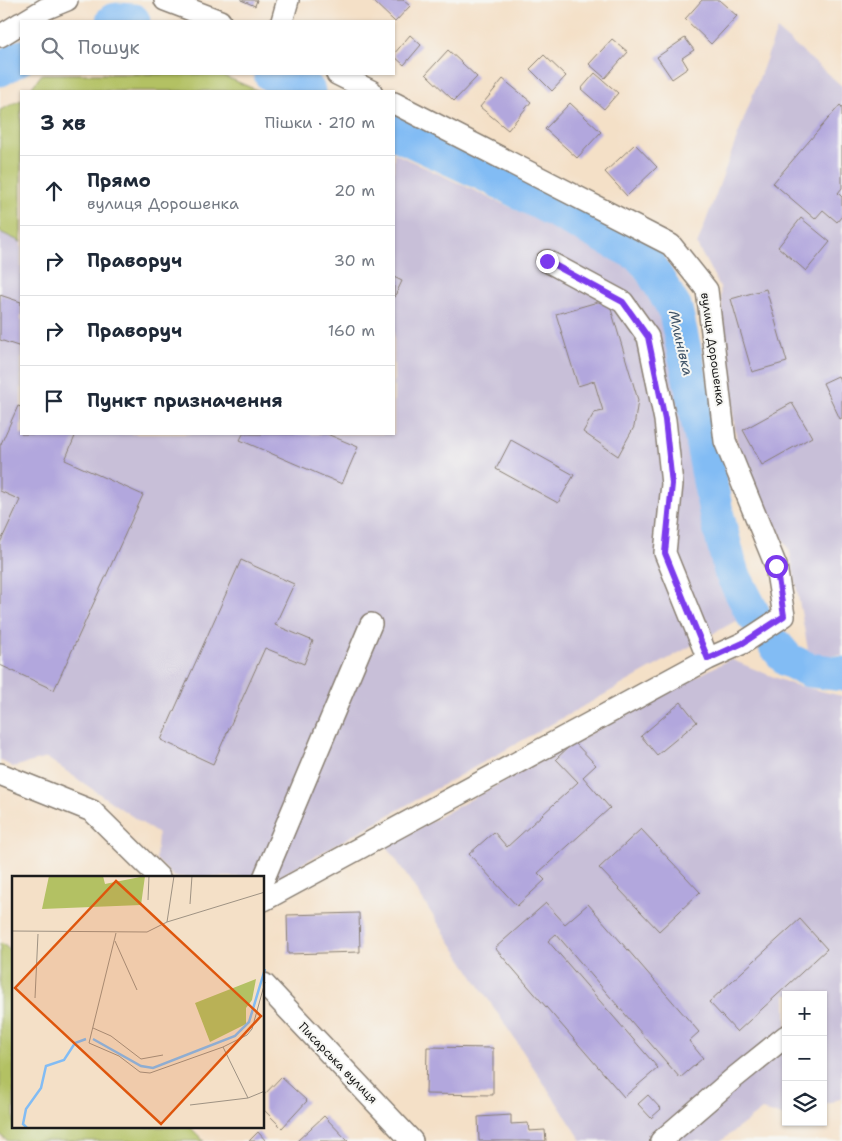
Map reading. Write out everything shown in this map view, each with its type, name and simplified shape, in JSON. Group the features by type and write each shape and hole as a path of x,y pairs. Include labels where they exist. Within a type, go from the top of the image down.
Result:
{"street":[{"path":"23,20 67,0"},
{"path":"165,0 217,20"},
{"path":"282,20 288,0"},
{"path":"339,75 369,90"},
{"name":"вулиця Дорошенка","path":"395,104 671,245 707,290 725,441 776,566 784,616 743,643 708,659"},
{"path":"265,899 708,659 665,553 672,484 665,420 648,337 623,302 547,261"},
{"path":"265,876 372,624"},
{"path":"0,774 92,811 158,876"},
{"name":"Писарська вулиця","path":"265,985 412,1141"},
{"path":"661,1141 782,1039"}],"shaded area":[{"path":"777,30 842,86 842,655 809,655 790,552 740,459 734,423 720,287 697,245"},
{"path":"395,153 625,261 660,314 679,402 699,513 741,618 287,872 265,888 265,876 173,876 156,859 158,834 47,758 13,767 0,760 0,232 20,242 20,435 395,435"},
{"path":"730,659 791,684 842,696 842,1097 827,1104 827,991 782,991 782,1116 762,1110 721,1141 582,1141 387,846 574,742"}],"green space":[{"path":"41,75 221,75 257,90 30,90"},
{"path":"20,100 20,242 0,232 0,110"},
{"path":"2,943 12,952 12,1128 191,1128 204,1141 8,1141 0,1135 0,944"}],"building":[{"path":"241,0 257,0 255,6"},
{"path":"372,0 403,0 410,6 395,22"},
{"path":"702,0 719,0 737,16 711,44 685,19"},
{"path":"410,35 421,45 404,65 395,57 395,53"},
{"path":"685,38 694,50 682,58 688,68 672,79 657,57"},
{"path":"612,39 628,52 605,78 589,64"},
{"path":"448,50 477,77 454,101 426,74"},
{"path":"544,55 566,76 552,91 530,69"},
{"path":"595,73 618,93 604,109 581,89"},
{"path":"503,79 531,102 508,130 480,107"},
{"path":"570,103 601,132 577,158 545,129"},
{"path":"840,105 842,107 842,188 838,193 842,197 842,216 837,222 823,210 815,219 773,183"},
{"path":"635,144 657,167 627,196 605,172"},
{"path":"801,218 830,242 806,271 778,247"},
{"path":"395,278 402,281 395,296"},
{"path":"766,289 787,362 752,372 731,299"},
{"path":"0,295 20,302 20,347 0,340"},
{"path":"608,299 638,400 634,427 618,456 583,432 594,413 603,411 594,381 578,386 556,314"},
{"path":"838,376 842,384 842,418 840,419 823,383"},
{"path":"792,403 812,437 762,465 743,430"},
{"path":"18,406 20,407 20,435 76,435 65,460 143,495 54,690 0,665 0,543 20,500 0,491 0,446"},
{"path":"242,435 329,435 358,447 342,484 240,440"},
{"path":"511,440 574,475 558,503 496,469"},
{"path":"241,560 294,584 275,625 313,641 304,664 265,648 213,764 161,740"},
{"path":"681,702 697,722 657,755 641,736"},
{"path":"574,742 596,765 583,777 610,808 538,873 545,880 517,906 469,854 494,832 507,847 578,782 556,759"},
{"path":"641,829 700,892 659,931 599,868"},
{"path":"546,903 565,924 588,904 699,1032 689,1041 703,1058 680,1078 556,934 548,941 658,1068 624,1097 495,948"},
{"path":"359,913 360,952 288,954 287,915"},
{"path":"800,919 827,949 737,1032 709,1002"},
{"path":"427,1047 493,1048 493,1095 426,1094"},
{"path":"281,1077 307,1101 282,1128 265,1111 265,1094"},
{"path":"648,1095 661,1109 651,1118 638,1104"},
{"path":"511,1115 511,1124 528,1123 529,1131 545,1130 546,1141 479,1141 478,1117"},
{"path":"324,1116 348,1141 297,1141"},
{"path":"258,1132 266,1141 249,1141"}],"waterway":[{"name":"Млинівка","path":"0,69 20,58"},
{"name":"Млинівка","path":"273,75 306,90"},
{"name":"Млинівка","path":"395,132 495,179 638,254 649,265 675,309 716,512 731,571 754,616"},
{"name":"Млинівка","path":"776,646 788,660 809,670 842,674"}],"route":[{"path":"547,261 623,302 648,337 665,420 672,484 665,553 708,659 743,643 784,616 776,566"}]}
